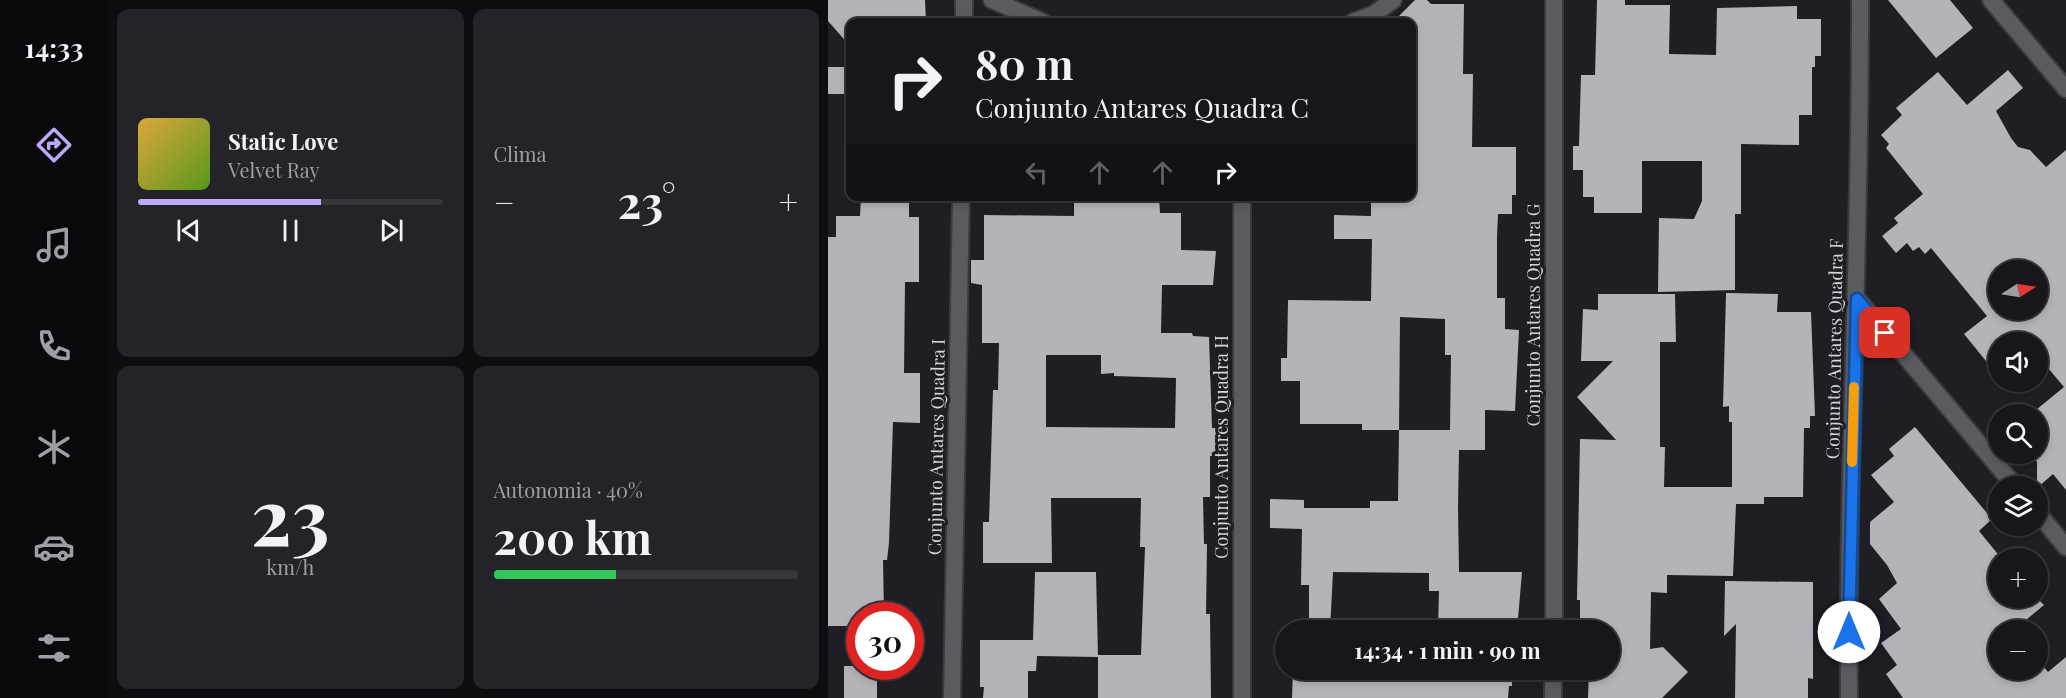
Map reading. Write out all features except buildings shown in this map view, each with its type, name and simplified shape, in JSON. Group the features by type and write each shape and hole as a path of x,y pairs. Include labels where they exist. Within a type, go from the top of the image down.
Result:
{"street":[{"path":"964,0 964,18"},
{"path":"992,0 1034,18"},
{"path":"1364,18 1374,14 1393,0"},
{"name":"Conjunto Antares Quadra G","path":"1554,0 1554,620"},
{"name":"Conjunto Antares Quadra F","path":"1849,698 1848,587 1857,299 1860,0"},
{"path":"1991,0 2066,89"},
{"name":"Conjunto Antares Quadra I","path":"952,698 961,201"},
{"name":"Conjunto Antares Quadra H","path":"1242,201 1242,698"},
{"path":"1857,299 2007,476"},
{"path":"2048,526 2066,547"},
{"path":"1553,680 1553,698"}],"slow traffic":[{"path":"1852,462 1854,387"}],"route":[{"path":"1849,632 1848,587 1857,299 1885,333"}]}
